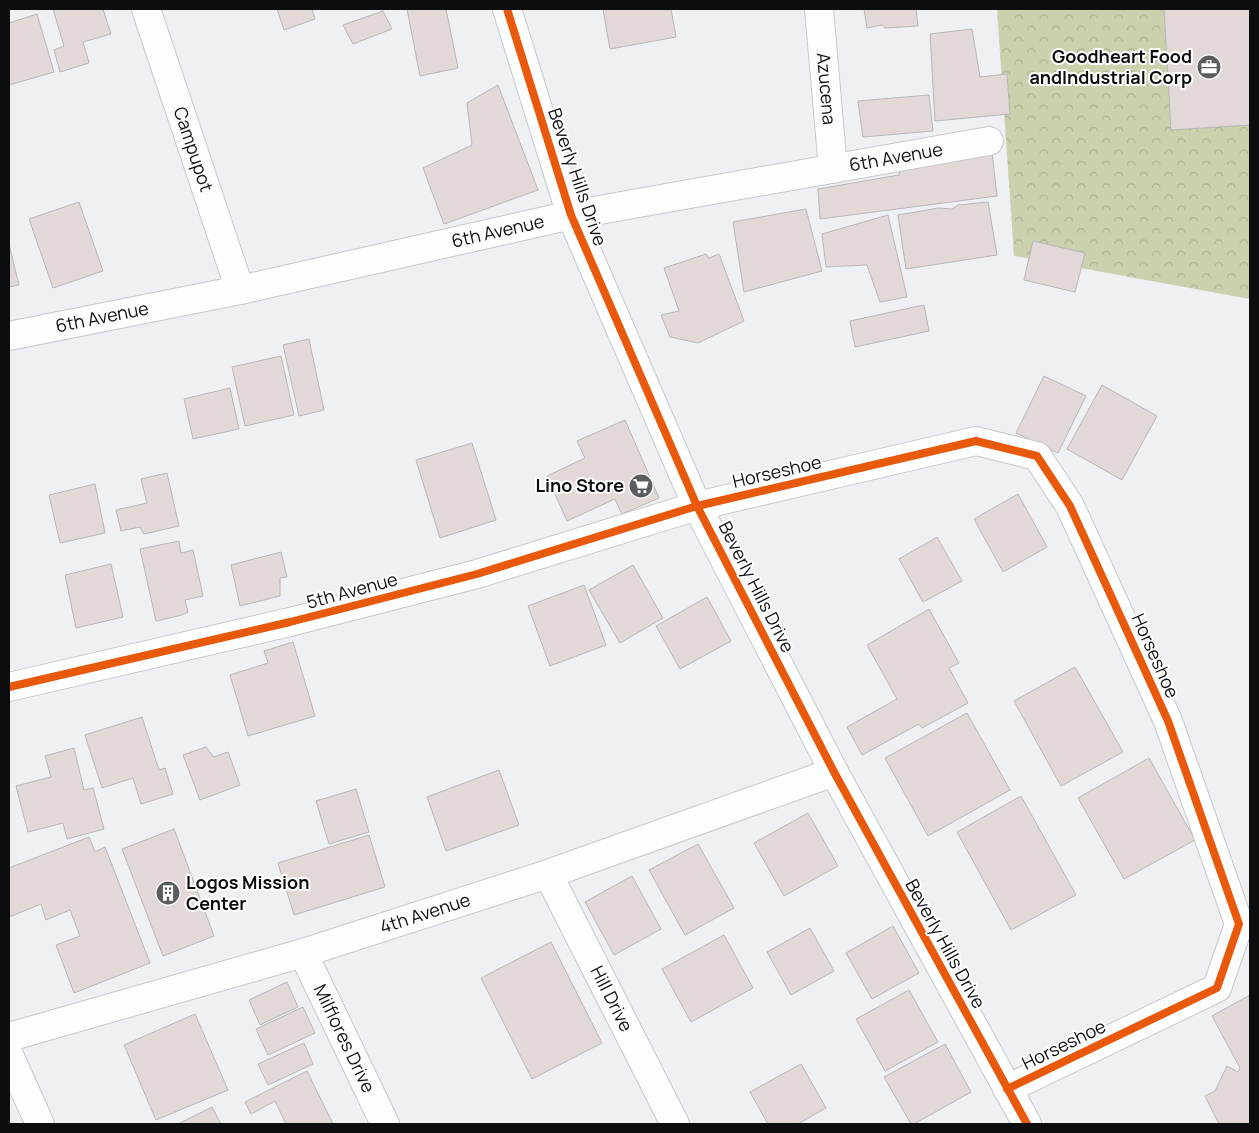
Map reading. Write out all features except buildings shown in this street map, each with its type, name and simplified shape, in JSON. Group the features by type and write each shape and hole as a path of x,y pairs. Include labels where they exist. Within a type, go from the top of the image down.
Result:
{"street":[{"name":"Campupot","path":"146,9 240,290"},
{"name":"Beverly Hills Drive","path":"507,9 571,216 697,506 834,772 1026,1124"},
{"name":"Azucena","path":"819,9 833,169"},
{"name":"6th Avenue","path":"9,336 240,290 571,216 989,141"},
{"name":"Horseshoe","path":"697,506 976,441 1037,456 1070,506 1168,721 1239,924 1217,988 1007,1089"},
{"name":"5th Avenue","path":"9,687 290,622 468,576 697,506"},
{"name":"4th Avenue","path":"9,1036 303,953 548,874 834,772"},
{"name":"Hill Drive","path":"548,874 676,1124"},
{"name":"Milflores Drive","path":"303,953 385,1124"},
{"path":"9,1055 40,1124"}],"green space":[{"path":"997,9 1250,9 1250,299 1014,256"}],"cycle path":[{"path":"507,9 571,215 697,506 834,772 1027,1124"},
{"path":"9,687 290,622 477,574 697,506 976,441 1037,456 1070,506 1168,721 1239,924 1217,988 1007,1089"}],"place":[{"name":"Goodheart Food andIndustrial Corp","path":"1209,67"},
{"name":"Lino Store","path":"641,486"},
{"name":"Logos Mission Center","path":"168,893"}]}
